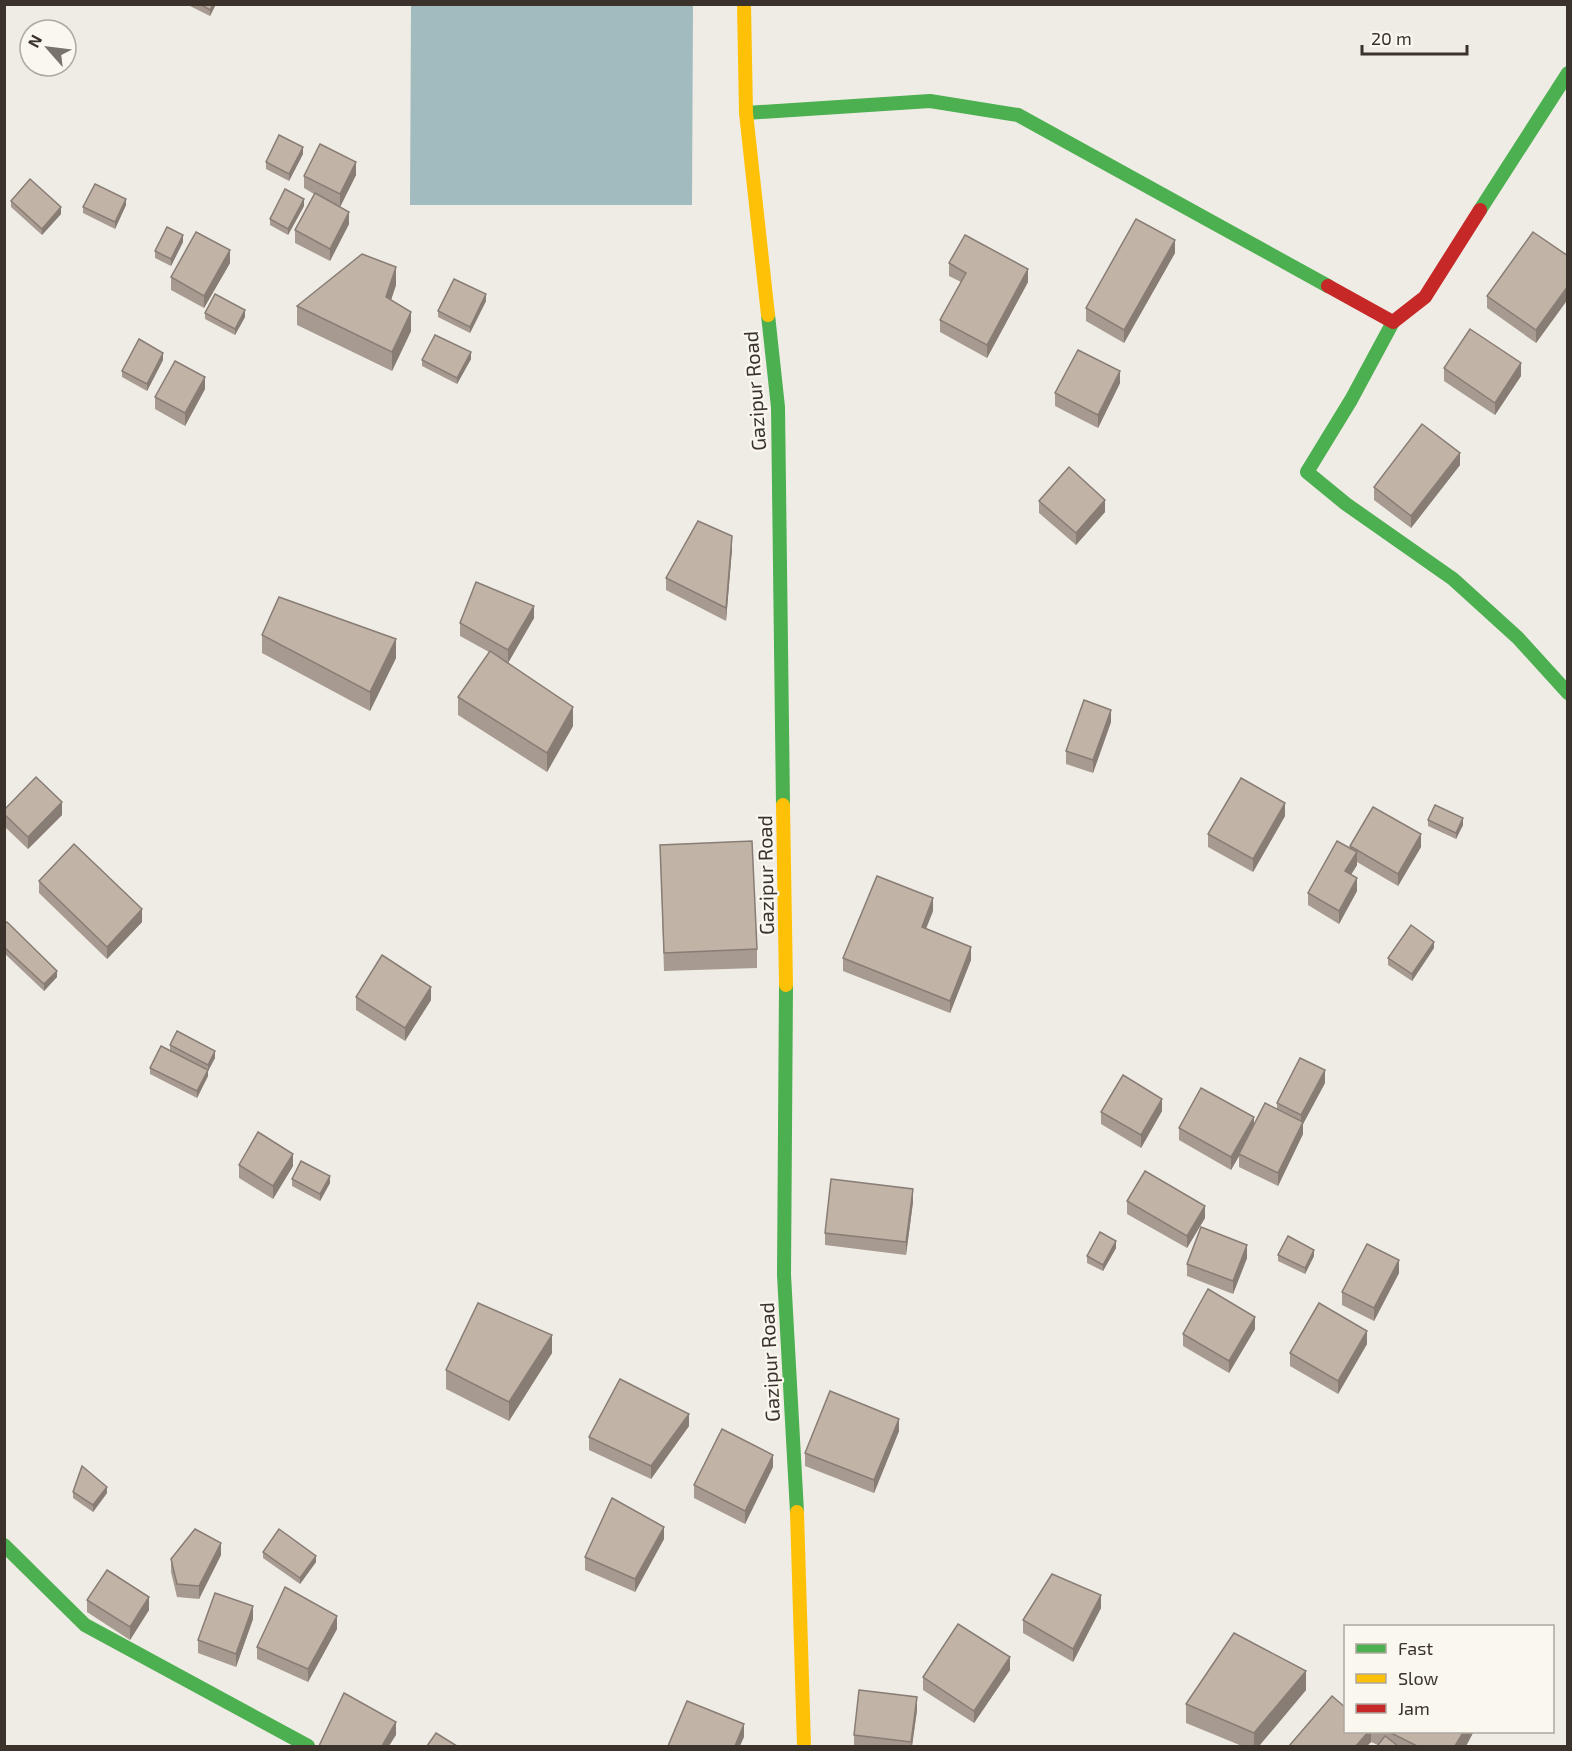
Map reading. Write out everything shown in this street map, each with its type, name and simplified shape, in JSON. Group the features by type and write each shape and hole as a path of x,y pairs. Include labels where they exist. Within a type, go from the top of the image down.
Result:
{"street":[{"name":"Gazipur Road","path":"744,4 746,113 778,407 786,997 784,1275 799,1541 804,1746"},
{"path":"1568,73 1425,297 1392,322 1351,400 1307,472 1346,504 1453,579 1518,638 1568,693"},
{"path":"746,113 930,101 1018,115 1392,322"},
{"path":"4,1545 85,1625 308,1746"}],"water":[{"path":"411,5 693,5 692,205 410,205"}],"building":[{"path":"200,4 213,4 210,10"},
{"path":"279,135 303,147 289,174 266,162"},
{"path":"320,144 356,162 340,194 304,176"},
{"path":"30,179 61,207 42,229 11,201"},
{"path":"95,184 126,199 115,222 83,207"},
{"path":"285,189 304,199 288,229 270,219"},
{"path":"315,193 349,212 330,249 295,230"},
{"path":"1136,219 1175,240 1124,330 1086,308"},
{"path":"167,227 183,235 171,259 155,251"},
{"path":"196,232 230,250 204,296 171,277"},
{"path":"1533,232 1568,256 1568,286 1536,330 1487,296"},
{"path":"965,235 1028,269 987,345 940,320 966,273 949,263"},
{"path":"362,254 396,267 386,297 411,312 392,352 297,306"},
{"path":"454,279 486,294 470,327 438,311"},
{"path":"215,294 245,310 235,329 205,313"},
{"path":"1470,329 1521,363 1495,403 1444,368"},
{"path":"435,335 471,352 457,378 422,360"},
{"path":"139,339 163,353 147,384 122,371"},
{"path":"1078,350 1120,371 1098,415 1055,393"},
{"path":"175,361 205,377 185,413 155,397"},
{"path":"1422,424 1460,453 1411,516 1374,487"},
{"path":"1069,467 1105,500 1076,533 1039,501"},
{"path":"698,521 732,536 726,608 666,578"},
{"path":"476,582 534,606 508,650 460,623"},
{"path":"279,597 396,639 370,692 262,635"},
{"path":"490,651 573,707 547,753 458,697"},
{"path":"1084,700 1111,710 1093,760 1066,751"},
{"path":"36,777 62,802 28,837 4,814 4,810"},
{"path":"1241,778 1285,803 1253,859 1208,834"},
{"path":"1435,805 1463,818 1456,833 1428,820"},
{"path":"1373,807 1421,834 1398,874 1350,846"},
{"path":"752,841 757,949 664,953 660,845"},
{"path":"1337,841 1357,852 1345,871 1357,878 1339,911 1308,893"},
{"path":"74,844 142,909 107,947 39,881"},
{"path":"877,876 933,898 922,927 971,947 950,1001 843,958"},
{"path":"7,922 57,971 44,984 4,947 4,924"},
{"path":"1411,925 1434,942 1412,974 1388,958"},
{"path":"382,955 431,987 405,1028 356,997"},
{"path":"177,1031 215,1051 208,1065 170,1045"},
{"path":"161,1046 208,1070 197,1091 150,1068"},
{"path":"1300,1058 1325,1070 1301,1115 1277,1103"},
{"path":"1123,1075 1162,1099 1141,1135 1101,1112"},
{"path":"1201,1088 1254,1117 1231,1157 1179,1128"},
{"path":"1265,1103 1303,1122 1278,1173 1239,1154"},
{"path":"258,1132 293,1154 273,1186 239,1165"},
{"path":"301,1161 330,1176 320,1194 292,1179"},
{"path":"1145,1171 1205,1206 1187,1236 1127,1201"},
{"path":"831,1179 913,1189 906,1242 825,1233"},
{"path":"1201,1227 1247,1245 1233,1281 1187,1264"},
{"path":"1100,1232 1116,1241 1103,1265 1087,1256"},
{"path":"1288,1236 1314,1250 1305,1268 1278,1255"},
{"path":"1367,1244 1399,1260 1374,1308 1342,1292"},
{"path":"1208,1289 1255,1317 1229,1361 1183,1334"},
{"path":"478,1303 552,1335 509,1402 446,1370"},
{"path":"1319,1303 1367,1331 1338,1381 1290,1353"},
{"path":"620,1379 689,1414 651,1466 589,1437"},
{"path":"830,1391 899,1419 874,1480 805,1453"},
{"path":"722,1429 773,1455 745,1511 694,1485"},
{"path":"82,1466 107,1487 93,1505 73,1492"},
{"path":"612,1498 664,1527 635,1579 585,1557"},
{"path":"195,1529 221,1543 199,1586 177,1584 171,1559"},
{"path":"279,1529 316,1556 300,1578 263,1552"},
{"path":"107,1570 149,1597 130,1627 87,1600"},
{"path":"1052,1574 1101,1595 1073,1649 1023,1620"},
{"path":"285,1587 337,1616 308,1669 257,1647"},
{"path":"215,1593 253,1606 236,1654 198,1640"},
{"path":"958,1624 1010,1657 974,1711 923,1677"},
{"path":"1234,1633 1306,1671 1254,1733 1186,1704"},
{"path":"859,1690 917,1697 911,1742 854,1735"},
{"path":"344,1693 396,1722 382,1746 319,1746"},
{"path":"1332,1696 1344,1706 1344,1733 1367,1733 1356,1746 1289,1746"},
{"path":"687,1701 744,1724 735,1746 668,1746"},
{"path":"436,1733 457,1746 427,1746"},
{"path":"1391,1733 1463,1733 1455,1746 1417,1746"},
{"path":"1385,1736 1398,1746 1377,1746"}],"traffic: fast":[{"path":"1480,210 1568,73"},
{"path":"746,113 930,101 1018,115 1328,286"},
{"path":"768,315 778,407 783,805"},
{"path":"1393,322 1351,400 1307,472 1346,504 1453,579 1518,638 1568,693"},
{"path":"786,985 784,1275 797,1512"},
{"path":"4,1545 85,1625 308,1746"}],"traffic: slow":[{"path":"744,4 746,113 768,315"},
{"path":"783,805 786,985"},
{"path":"797,1512 804,1746"}],"traffic: jam":[{"path":"1328,286 1393,322 1425,297 1480,210"}]}
